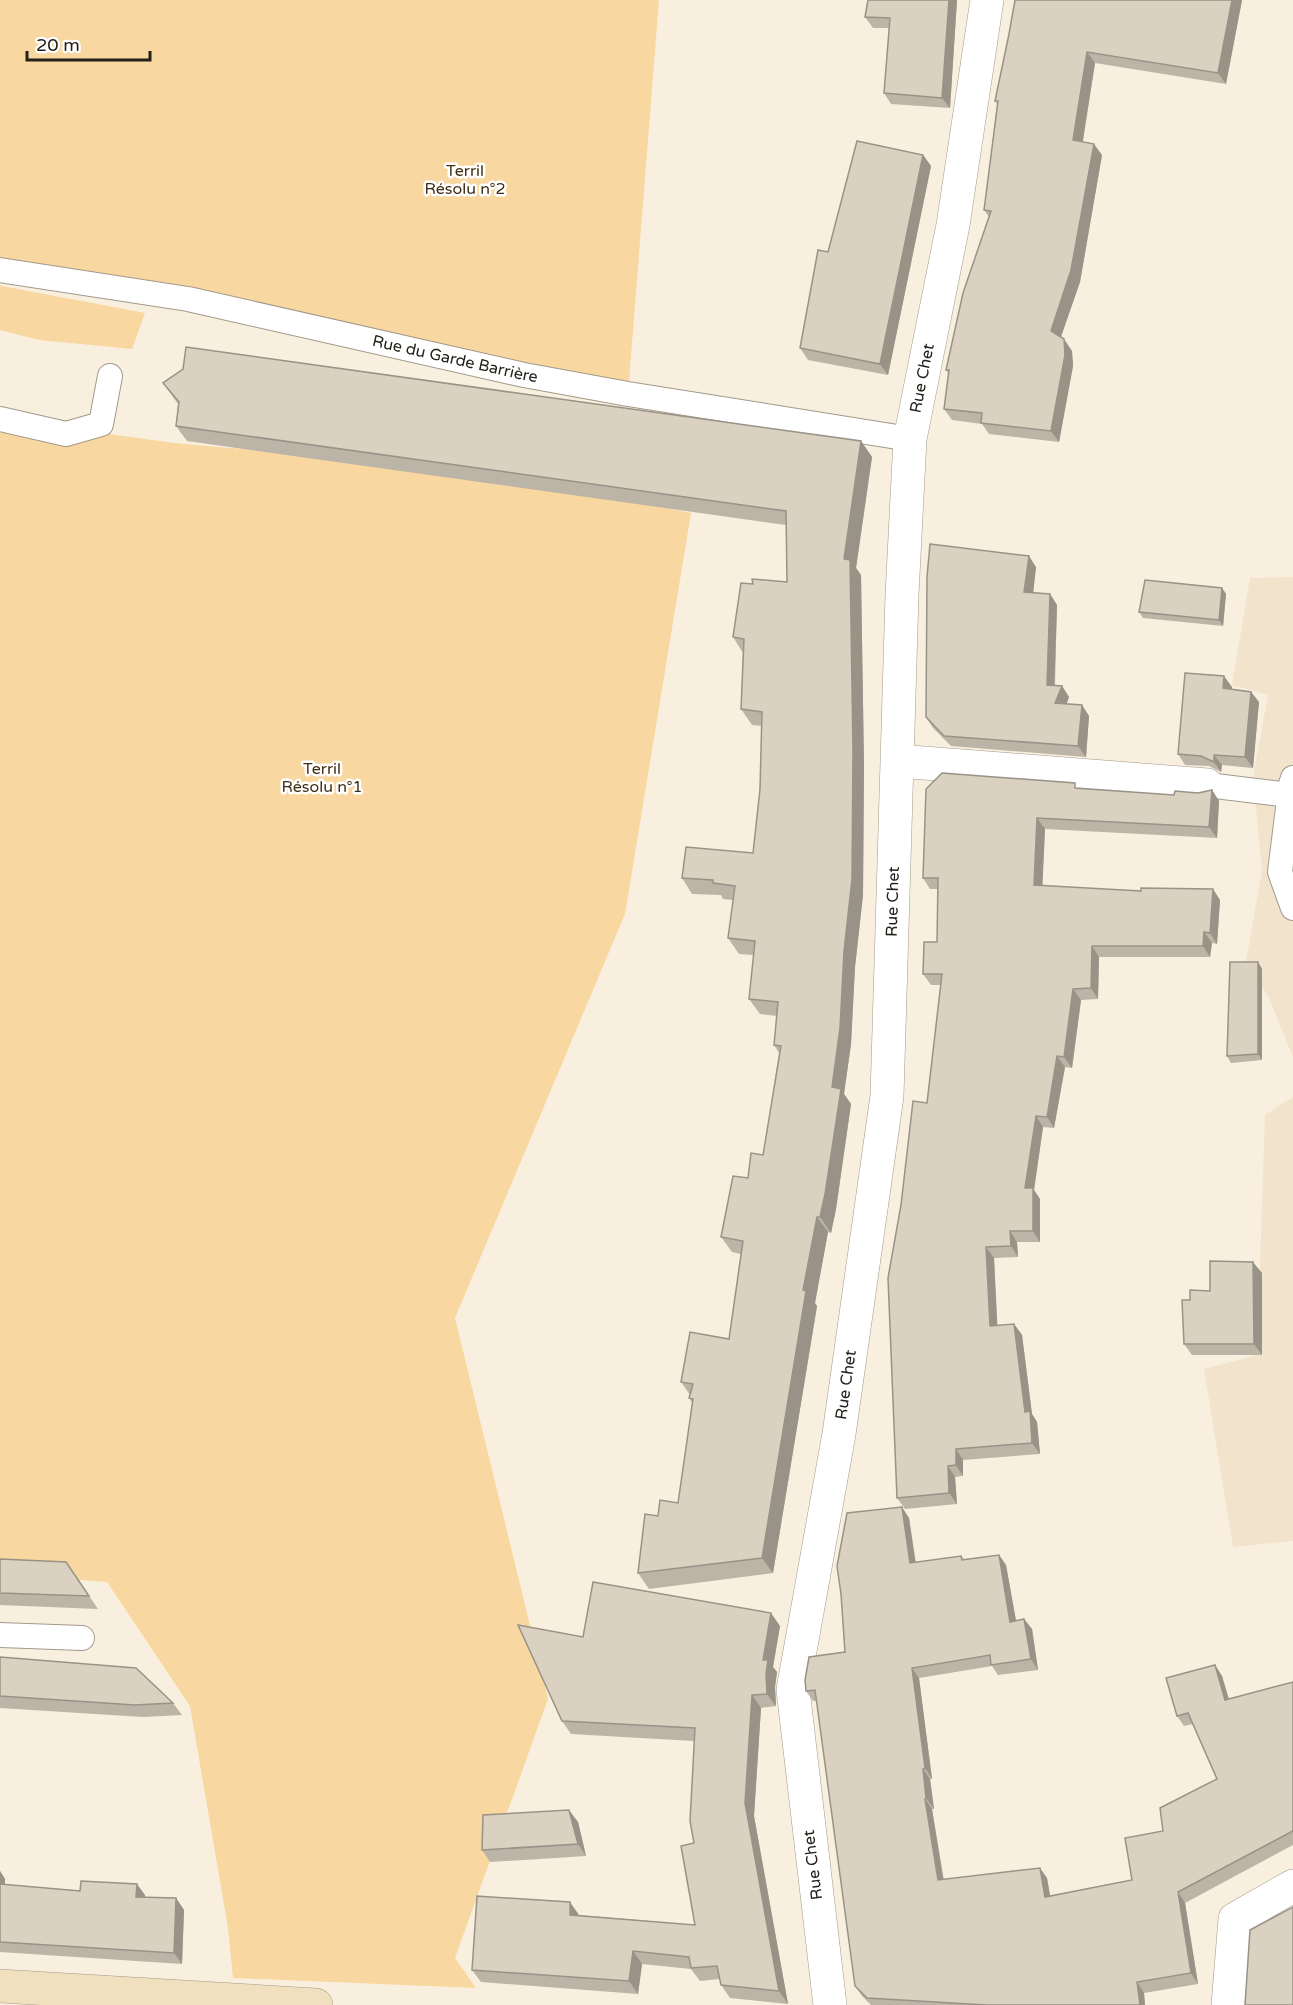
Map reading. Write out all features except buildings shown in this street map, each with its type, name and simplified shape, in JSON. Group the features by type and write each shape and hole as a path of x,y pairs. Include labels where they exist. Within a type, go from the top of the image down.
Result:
{"street":[{"name":"Rue Chet","path":"830,2005 793,1690 839,1434 887,1096 902,595 910,439 953,225 987,0"},
{"path":"898,761 1207,785"},
{"path":"1228,2005 1235,1920 1293,1886"},
{"path":"0,1986 316,2005"}],"lane":[{"name":"Rue du Garde Barrière","path":"0,270 188,298 524,375 910,439"},
{"path":"0,419 66,434 101,424 110,376"},
{"path":"1207,785 1291,787 1280,872 1293,908"},
{"path":"0,1635 81,1638"}],"shaded area":[{"path":"1293,577 1293,1057 1269,998 1246,962 1262,870 1253,777 1268,695 1232,685 1250,578"},
{"path":"1293,1097 1293,1541 1233,1547 1204,1369 1257,1355 1265,1115"}],"green space":[{"name":"Terril Résolu n°2","path":"0,0 659,0 628,394 0,271"},
{"path":"0,285 145,313 132,349 39,340 0,330"},
{"name":"Terril Résolu n°1","path":"0,419 174,443 467,469 691,513 625,914 455,1318 548,1699 455,1958 476,1988 233,1978 228,1928 190,1706 107,1582 0,1574"}]}
